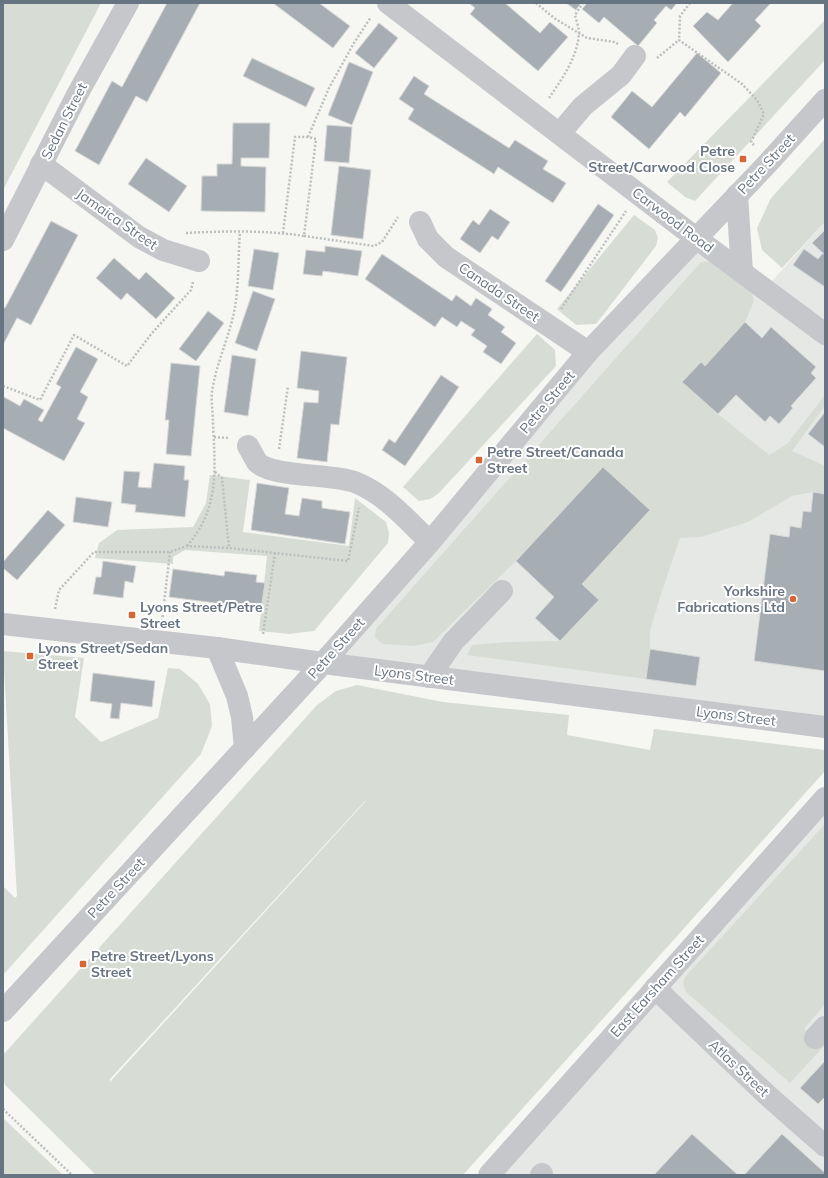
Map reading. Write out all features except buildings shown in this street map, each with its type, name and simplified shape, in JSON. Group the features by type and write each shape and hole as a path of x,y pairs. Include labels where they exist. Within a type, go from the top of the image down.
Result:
{"street":[{"name":"Sedan Street","path":"3,240 78,93 128,3"},
{"name":"Carwood Road","path":"381,9 537,116 696,238 825,334"},
{"path":"560,133 583,106 621,75 635,56"},
{"name":"Petre Street","path":"3,1011 323,663 430,542 588,352 769,162 825,100"},
{"name":"Jamaica Street","path":"41,164 139,236 163,250 199,261"},
{"path":"737,195 742,272"},
{"name":"Canada Street","path":"420,222 428,239 446,257 588,352"},
{"path":"248,446 258,463 276,472 338,478 356,482 374,491 389,503 430,542"},
{"path":"429,677 453,642 502,591"},
{"name":"Lyons Street","path":"3,624 217,648 429,677 825,727"},
{"path":"217,648 237,696 242,717 245,748"},
{"name":"East Earsham Street","path":"489,1175 825,798"},
{"name":"Atlas Street","path":"655,988 766,1094 825,1146"}],"path":[{"path":"536,3 554,18 588,38 615,42 648,65 678,40 680,16 690,3"},
{"path":"537,116 558,85 576,52 579,32 575,15 583,3"},
{"path":"308,137 329,88 354,44 381,9"},
{"path":"678,40 742,84 756,100 764,114 751,142 769,162"},
{"path":"283,233 295,136 308,137 316,139 304,236"},
{"path":"549,326 638,193"},
{"path":"182,233 283,233 374,246 382,242 400,212 420,222"},
{"path":"187,546 197,535 211,503 215,471 212,393 235,307 240,232"},
{"path":"3,386 40,400 74,335 127,366 152,333 191,290 199,261"},
{"path":"276,472 288,386"},
{"path":"215,471 222,478 229,548"},
{"path":"52,630 59,590 94,552 170,552 187,546 229,548 348,561 363,486"},
{"path":"160,642 170,552"},
{"path":"259,654 275,553"},
{"path":"3,1108 72,1175"}],"shaded area":[{"path":"3,3 101,3 3,190"},
{"path":"825,20 825,60 695,201 685,197 667,182"},
{"path":"825,139 825,222 782,268 762,250 757,228 771,198"},
{"path":"634,215 655,230 658,238 656,246 596,324 576,325 557,309"},
{"path":"825,222 825,734 327,663 700,233 765,289"},
{"path":"713,261 751,289 754,301 745,322 705,366 701,362 683,382 718,414 769,455 787,444 825,395 825,406 792,451 825,466 825,494 813,492 792,496 748,522 701,537 680,538 650,631 650,649 646,679 467,655 472,645 507,642 560,641 599,600 582,584 650,510 603,467 516,561 433,642 413,646 382,644 375,637 376,629 381,623 701,262"},
{"path":"537,334 555,350 556,366 438,494 430,499 419,501 403,487"},
{"path":"210,475 250,480 243,532 349,546 355,498 386,522 389,533 388,543 314,631 289,634 259,631 267,556 185,550 173,557 173,564 95,558 99,543 117,530 193,527 206,503"},
{"path":"3,651 84,658 75,717 101,742 158,718 168,668 180,669 198,684 210,704 212,726 201,754 3,975 3,886 15,898 17,896"},
{"path":"357,685 443,702 569,715 567,735 650,750 654,729 825,750 825,771 463,1175 96,1175 5,1085 3,1076 3,1055 317,705 336,691","holes":["365,802 110,1082 110,1079"]},
{"path":"825,801 825,1175 491,1175"},
{"path":"825,824 825,1004 804,1029 825,1045 790,1083 685,991 683,982 685,977"},
{"path":"3,1118 63,1175 3,1175"}],"place":[{"name":"Petre Street/Carwood Close","path":"743,159"},
{"name":"Petre Street/Canada Street","path":"479,460"},
{"name":"Yorkshire Fabrications Ltd","path":"793,599"},
{"name":"Lyons Street/Petre Street","path":"132,615"},
{"name":"Lyons Street/Sedan Street","path":"30,656"},
{"name":"Petre Street/Lyons Street","path":"83,964"}]}
